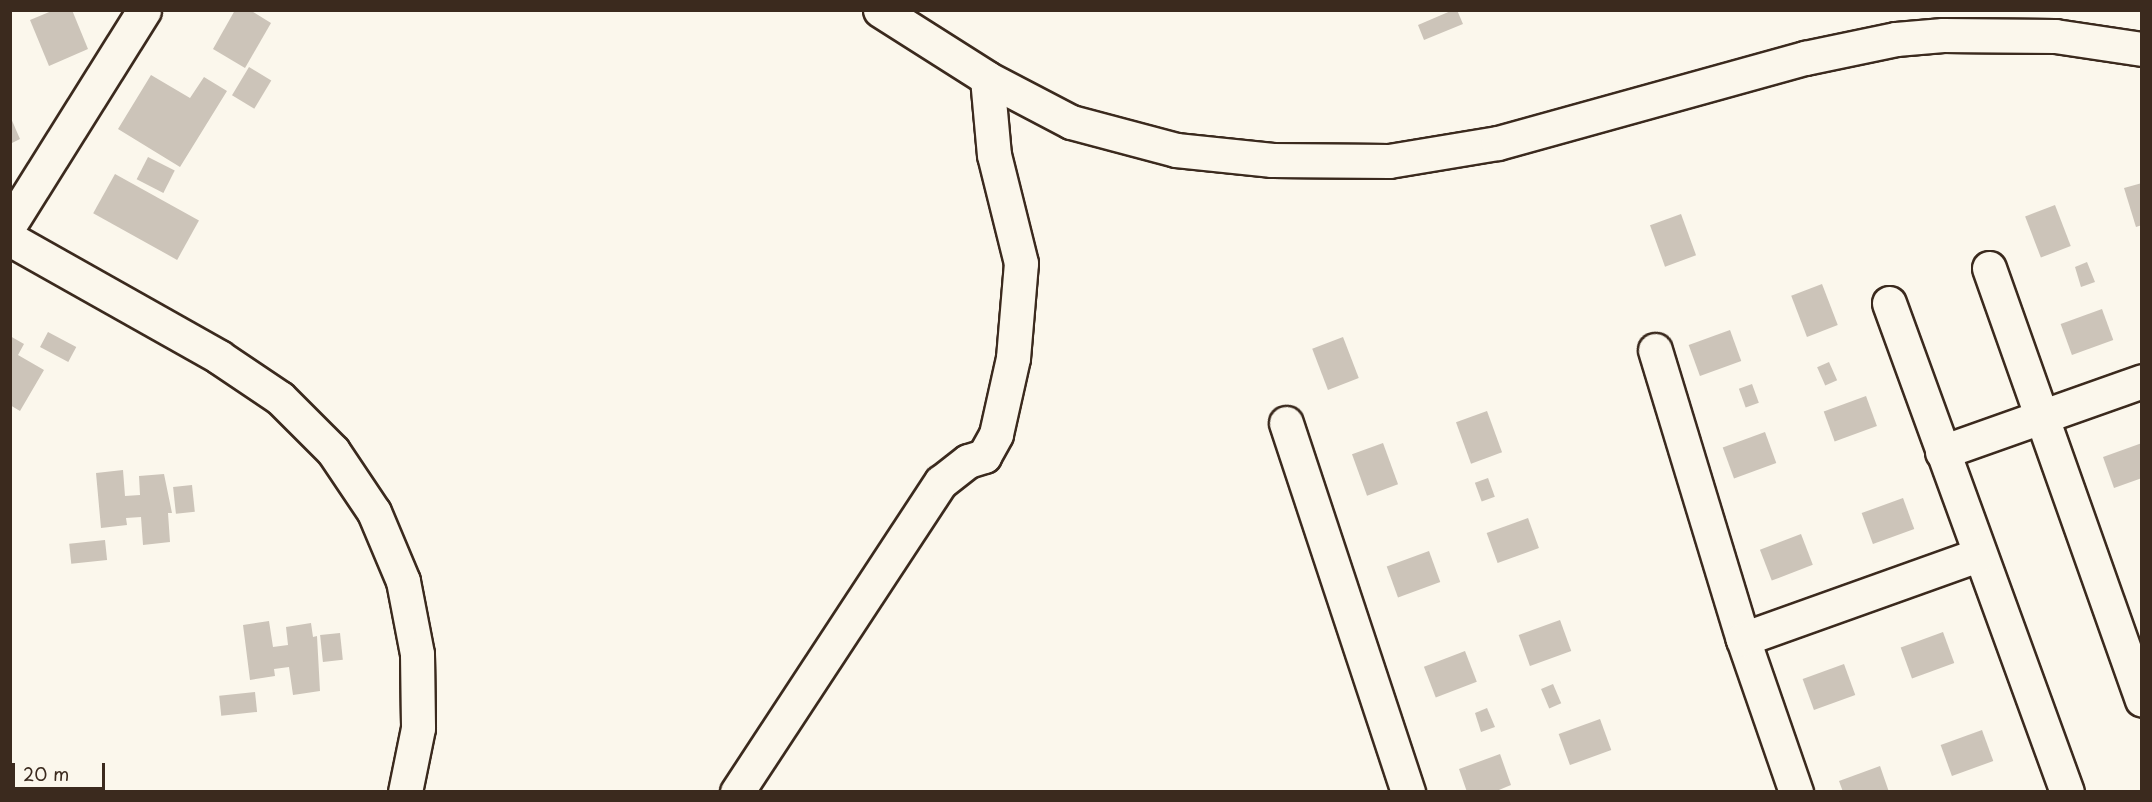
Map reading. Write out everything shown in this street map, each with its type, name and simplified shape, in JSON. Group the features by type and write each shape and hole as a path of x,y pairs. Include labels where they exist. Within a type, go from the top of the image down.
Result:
{"street":[{"path":"10,224 144,10"},
{"path":"880,10 987,78 1071,122 1176,150 1272,160 1389,162 1498,143 1805,57 1896,39 1943,34 2055,36 2142,49"},
{"path":"737,792 941,482 968,461 984,456 996,434 1013,358 1021,263 994,155 987,78"},
{"path":"10,239 219,357 280,398 333,451 374,512 403,581 417,654 418,696 418,728 405,792"},
{"path":"1989,268 2142,700"},
{"path":"1889,303 1978,555 2067,792"},
{"path":"1655,350 1743,639 1796,792"},
{"path":"1942,452 2142,381"},
{"path":"1286,423 1408,792"},
{"path":"1743,639 1978,555"}],"building":[{"path":"54,10 72,10 88,49 49,66 30,20"},
{"path":"235,10 250,10 271,23 245,68 213,49"},
{"path":"1457,10 1463,24 1424,40 1418,25"},
{"path":"249,67 271,80 254,109 232,95"},
{"path":"151,75 190,98 204,77 227,91 180,167 118,129"},
{"path":"10,116 20,139 10,144"},
{"path":"148,157 175,171 163,193 137,179"},
{"path":"115,174 199,221 177,260 93,213"},
{"path":"2142,183 2142,225 2136,227 2124,188"},
{"path":"2055,205 2071,246 2041,258 2025,216"},
{"path":"1681,214 1696,255 1665,267 1650,225"},
{"path":"2087,262 2095,282 2081,287 2075,267"},
{"path":"1822,284 1838,325 1807,337 1791,296"},
{"path":"2102,309 2113,340 2072,355 2061,324"},
{"path":"1730,330 1741,361 1700,376 1689,345"},
{"path":"48,332 76,347 68,362 40,347"},
{"path":"10,336 24,344 18,355 44,370 20,411 10,405"},
{"path":"1343,337 1359,378 1328,390 1312,349"},
{"path":"1829,362 1837,380 1825,386 1817,367"},
{"path":"1752,384 1759,403 1746,408 1739,389"},
{"path":"1866,396 1877,426 1835,441 1824,411"},
{"path":"1487,411 1502,452 1471,464 1456,422"},
{"path":"1765,432 1776,463 1734,478 1723,447"},
{"path":"1383,443 1398,484 1367,496 1352,454"},
{"path":"2142,443 2142,478 2114,488 2103,457"},
{"path":"123,470 125,496 140,495 139,476 164,474 172,513 168,513 170,542 143,545 141,517 126,518 127,525 101,528 96,473"},
{"path":"1488,478 1495,497 1482,502 1475,483"},
{"path":"192,485 195,512 176,514 173,487"},
{"path":"1903,498 1914,529 1873,544 1862,513"},
{"path":"1528,518 1539,548 1498,563 1487,533"},
{"path":"1801,534 1813,565 1772,581 1760,550"},
{"path":"105,540 107,560 71,564 69,544"},
{"path":"1429,551 1440,582 1398,597 1387,566"},
{"path":"1560,620 1571,651 1530,666 1519,635"},
{"path":"269,621 273,647 288,645 286,627 311,623 313,637 317,636 320,691 293,695 289,667 274,669 275,676 250,680 243,625"},
{"path":"1943,632 1954,663 1912,678 1901,647"},
{"path":"340,633 343,660 323,662 320,635"},
{"path":"1465,651 1477,682 1436,698 1424,667"},
{"path":"1844,664 1855,695 1814,710 1803,679"},
{"path":"1553,684 1561,703 1549,708 1541,689"},
{"path":"255,692 257,712 221,716 219,696"},
{"path":"1487,708 1495,727 1481,732 1475,713"},
{"path":"1600,719 1611,750 1570,765 1559,734"},
{"path":"1982,730 1993,761 1952,776 1941,745"},
{"path":"1500,754 1511,785 1494,792 1467,792 1459,769"},
{"path":"1880,766 1889,792 1843,792 1839,781"}]}
